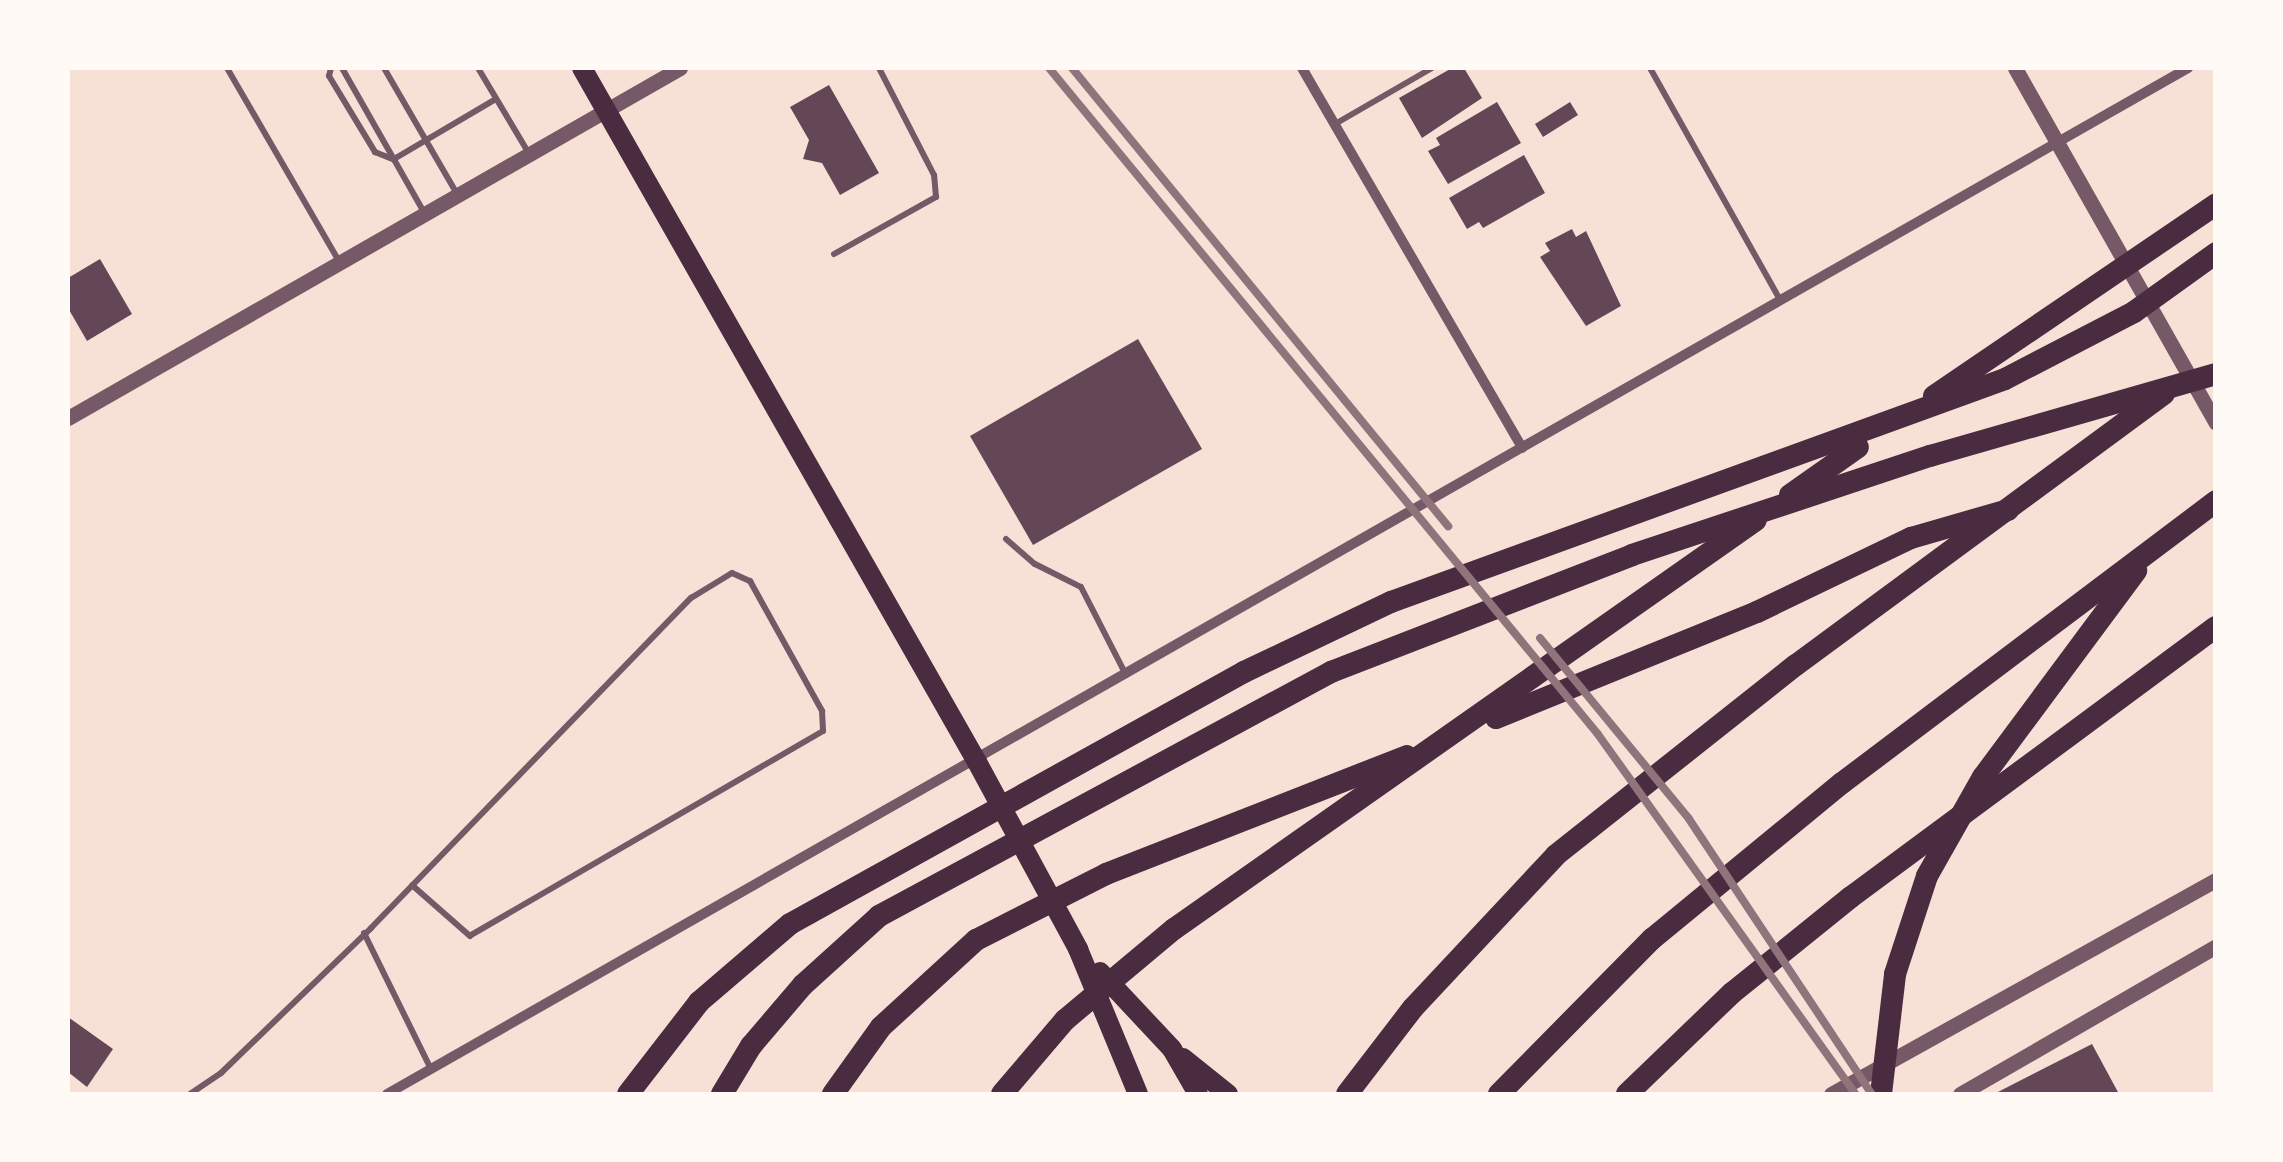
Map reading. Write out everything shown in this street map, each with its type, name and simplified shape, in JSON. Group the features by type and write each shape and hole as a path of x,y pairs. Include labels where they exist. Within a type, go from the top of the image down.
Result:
{"highway":[{"path":"1002,1094 1065,1020 1174,929 1834,464 2216,204"},
{"path":"628,1094 699,1002 821,904 1244,672 1390,602 1814,454 2005,379 2134,312 2216,252"},
{"path":"1347,1094 1412,1008 1556,854 1796,665 2216,356"},
{"path":"723,1093 750,1046 803,985 879,916 1331,672 1632,555 1930,456 2216,374"},
{"path":"1500,1094 1652,939 1908,734 2216,501"},
{"path":"833,1094 881,1027 928,978 1031,909 1756,612 1912,538 2008,510"},
{"path":"1880,1094 1895,974 1927,876 1983,777 2150,552"},
{"path":"1628,1094 1732,993 1851,897 2216,627"}],"main road":[{"path":"582,68 977,762 1078,949 1138,1094"},
{"path":"1078,949 1172,1049 1228,1094"},
{"path":"1172,1049 1198,1094"}],"street":[{"path":"68,418 680,68"},
{"path":"1302,68 1522,448"},
{"path":"2015,68 2216,423"},
{"path":"386,1094 977,762 2188,68"},
{"path":"1832,1094 2216,880"},
{"path":"1960,1094 2216,946"}],"lane":[{"path":"227,68 340,263"},
{"path":"331,68 329,76 375,152 394,159 496,99"},
{"path":"342,68 425,214"},
{"path":"384,68 458,195"},
{"path":"478,68 529,154"},
{"path":"834,254 936,197 934,175 879,68"},
{"path":"1335,124 1432,68"},
{"path":"1650,68 1781,301"},
{"path":"1006,539 1036,564 1081,587 1126,676"},
{"path":"190,1094 221,1073 364,933 692,598 732,573 750,581 822,710 823,731 470,936 460,933 412,885"},
{"path":"364,933 431,1069"}],"building":[{"path":"1452,68 1464,68 1482,98 1422,138 1399,98"},
{"path":"829,85 879,173 840,195 822,163 803,159 809,140 790,107"},
{"path":"1497,102 1521,143 1448,184 1428,151 1440,145 1436,138"},
{"path":"1570,102 1578,115 1543,137 1535,124"},
{"path":"1524,155 1545,193 1483,228 1479,222 1467,229 1449,198"},
{"path":"1572,229 1576,237 1586,231 1621,306 1586,326 1540,257 1550,251 1545,243"},
{"path":"100,259 132,314 87,341 68,308 68,278"},
{"path":"1138,339 1202,449 1033,545 970,436"},
{"path":"68,1017 113,1049 87,1087 68,1072"},
{"path":"2092,1044 2119,1094 1994,1094"}],"railway":[{"path":"1049,68 1597,733 1855,1094"},
{"path":"1072,68 1448,526"},
{"path":"1540,638 1689,819 1872,1094"}]}
